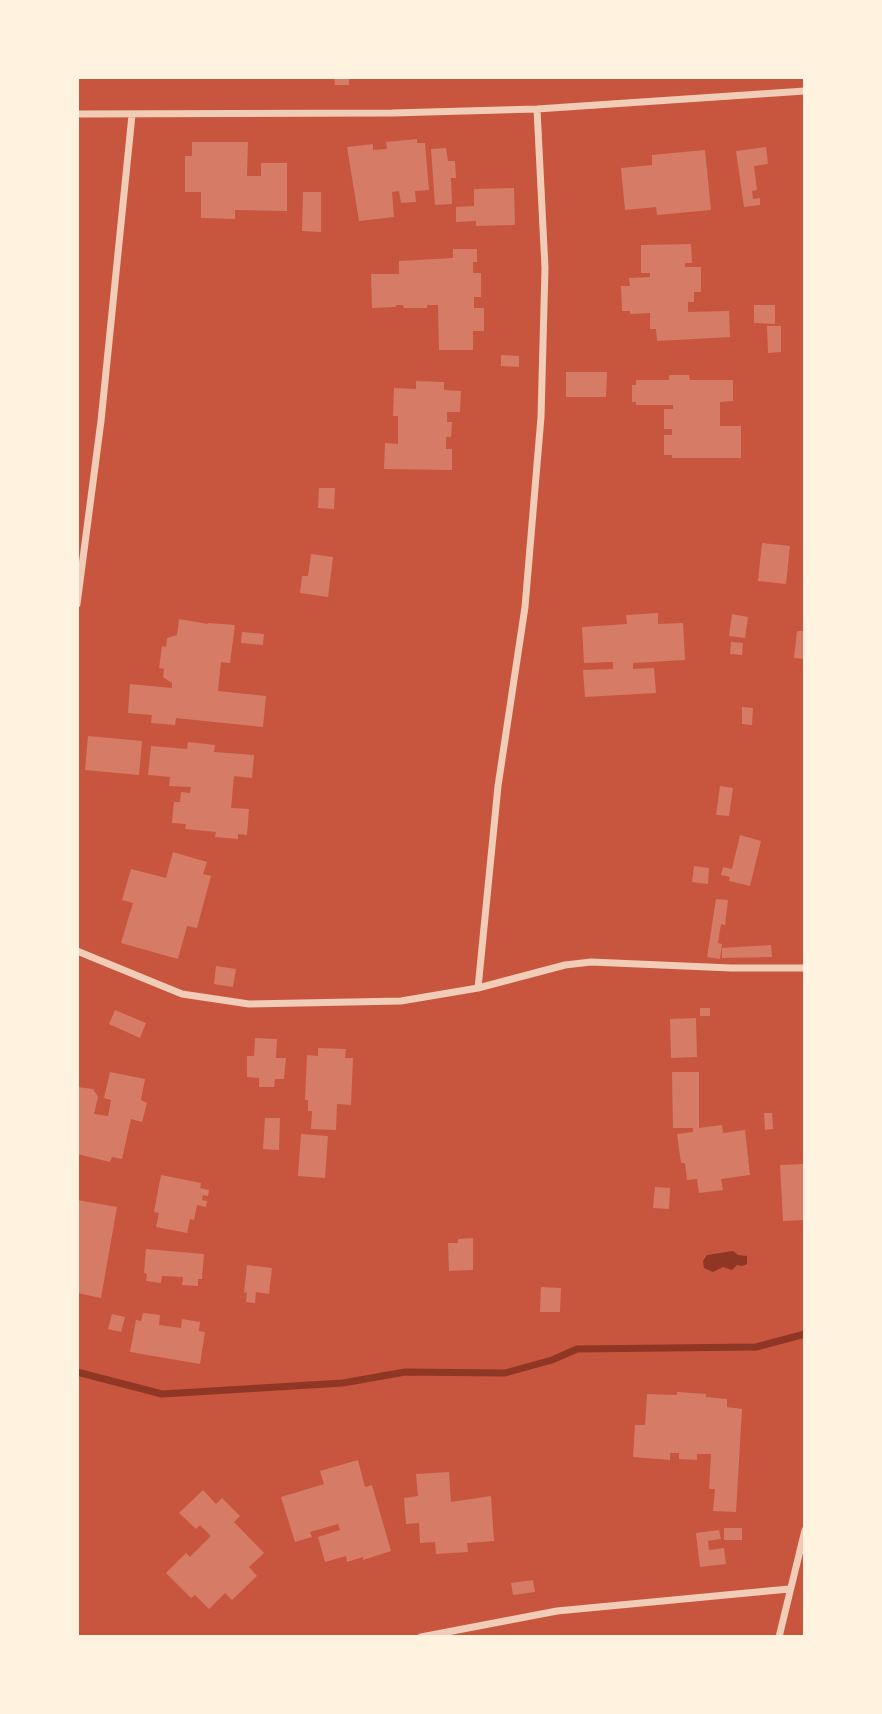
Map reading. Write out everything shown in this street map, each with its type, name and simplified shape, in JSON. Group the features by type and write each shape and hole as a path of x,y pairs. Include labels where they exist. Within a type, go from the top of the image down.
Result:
{"street":[{"path":"77,114 537,109 805,90"},
{"path":"478,988 498,786 525,607 541,417 545,268 537,109"},
{"path":"77,604 103,407 132,115"},
{"path":"77,951 182,994 249,1004 401,1001 478,988 565,965 591,962 805,968"},
{"path":"779,1637 805,1530"},
{"path":"421,1637 557,1611 789,1589"}],"shaded area":[{"path":"733,1251 747,1256 747,1264 737,1265 732,1270 723,1267 713,1272 704,1268 703,1261 707,1255"}],"building":[{"path":"334,77 349,77 349,85 335,85"},
{"path":"417,139 417,143 425,143 429,190 415,191 416,202 401,203 399,191 392,192 394,217 359,221 347,147 373,144 373,150 387,149 386,142"},
{"path":"192,142 248,142 247,176 261,176 261,163 287,163 287,211 235,210 235,219 201,218 201,192 185,192 185,156 192,156"},
{"path":"766,147 768,164 754,166 757,190 752,191 753,199 760,198 760,205 744,207 736,151"},
{"path":"446,148 448,161 455,161 456,178 451,178 452,204 435,205 431,149"},
{"path":"705,150 711,210 657,215 656,207 625,210 621,168 652,165 652,155"},
{"path":"514,188 515,225 476,226 476,221 456,222 456,207 474,206 474,189"},
{"path":"303,192 321,192 321,232 302,231"},
{"path":"691,244 692,263 685,263 685,267 701,267 701,292 694,292 694,302 688,302 688,312 729,311 730,337 657,341 656,329 650,329 650,313 630,314 630,311 622,311 621,286 630,286 629,278 650,277 650,273 641,273 641,245"},
{"path":"453,249 477,249 477,262 473,262 473,273 481,273 481,297 474,297 474,308 484,308 484,331 473,331 473,350 439,350 438,305 427,305 427,308 404,308 403,305 396,305 372,308 371,274 399,274 399,261 453,258"},
{"path":"754,305 775,305 775,324 754,323"},
{"path":"767,326 781,326 781,352 768,353"},
{"path":"501,355 519,356 519,367 501,366"},
{"path":"566,372 607,372 606,397 566,397"},
{"path":"669,375 689,375 690,380 733,380 733,401 720,402 720,426 741,426 741,458 672,458 672,455 664,455 664,435 672,435 672,429 664,429 664,409 673,409 673,405 636,405 636,402 632,402 632,385 636,385 636,380 669,380"},
{"path":"416,381 444,382 444,390 461,391 460,412 447,412 447,422 452,422 451,437 446,437 446,449 452,449 452,470 384,469 385,443 398,444 398,416 393,416 394,388 416,389"},
{"path":"319,488 335,488 334,509 318,508"},
{"path":"762,543 790,546 786,584 758,581"},
{"path":"311,554 333,557 328,597 300,593 302,576 308,576"},
{"path":"658,613 658,624 683,623 685,660 633,663 633,669 654,668 656,693 585,697 583,670 613,669 613,662 584,663 582,627 627,624 626,615"},
{"path":"732,614 748,617 745,638 729,636"},
{"path":"179,619 235,625 230,663 221,662 218,691 266,696 263,727 176,718 175,725 151,723 152,715 128,713 130,684 172,688 172,683 163,677 164,669 159,668 162,646 166,647 167,638 177,635"},
{"path":"797,631 805,631 805,659 794,658"},
{"path":"242,632 264,634 263,645 241,643"},
{"path":"731,642 743,643 742,655 730,654"},
{"path":"742,707 753,708 752,725 742,724"},
{"path":"88,736 142,741 139,775 85,770"},
{"path":"188,742 215,745 214,752 254,755 252,778 234,776 231,808 249,809 247,835 238,834 238,839 215,837 216,832 185,829 186,824 172,823 174,802 180,802 181,792 190,793 191,787 169,786 170,777 148,775 151,746 187,749"},
{"path":"720,786 733,788 729,816 716,815"},
{"path":"740,835 761,841 750,886 729,881 730,877 721,875 723,867 732,869"},
{"path":"173,852 207,862 203,874 211,876 197,928 187,926 178,959 121,943 133,903 122,900 131,869 166,878"},
{"path":"694,866 709,868 708,884 692,882"},
{"path":"716,899 728,900 725,925 721,924 718,943 722,944 720,959 707,957"},
{"path":"771,945 772,957 722,958 722,948"},
{"path":"216,966 236,969 233,987 214,984"},
{"path":"700,1008 710,1008 710,1016 700,1016"},
{"path":"115,1010 146,1023 140,1038 109,1024"},
{"path":"696,1018 697,1057 671,1058 670,1019"},
{"path":"255,1038 277,1039 276,1058 286,1058 284,1079 275,1079 274,1087 259,1087 259,1078 247,1077 247,1056 254,1056"},
{"path":"318,1048 346,1049 345,1058 353,1058 351,1105 337,1104 336,1130 311,1129 312,1111 308,1111 308,1100 305,1100 307,1055 318,1056"},
{"path":"110,1072 145,1079 141,1100 147,1103 142,1122 131,1119 122,1159 112,1157 110,1162 77,1154 77,1087 93,1089 98,1097 94,1114 108,1116 111,1100 104,1098"},
{"path":"672,1072 699,1072 699,1128 722,1125 723,1133 745,1130 750,1175 721,1179 723,1190 699,1193 697,1179 687,1180 685,1163 681,1163 677,1134 693,1132 693,1128 673,1128"},
{"path":"764,1113 772,1113 773,1129 765,1130"},
{"path":"265,1118 280,1118 279,1150 263,1149"},
{"path":"301,1134 328,1136 325,1178 298,1176"},
{"path":"805,1164 805,1220 783,1221 780,1165"},
{"path":"161,1175 201,1183 200,1188 209,1190 208,1196 203,1195 202,1200 207,1201 206,1207 197,1205 194,1220 190,1219 187,1233 156,1227 159,1213 154,1212"},
{"path":"655,1187 670,1188 669,1209 653,1208"},
{"path":"77,1200 117,1207 101,1298 77,1293"},
{"path":"473,1238 473,1270 449,1271 448,1243"},
{"path":"146,1249 204,1254 202,1279 198,1279 198,1286 182,1285 183,1277 162,1276 161,1283 146,1281"},
{"path":"247,1265 272,1268 269,1294 256,1292 255,1303 246,1302 247,1292 244,1293"},
{"path":"541,1287 561,1288 560,1312 540,1312"},
{"path":"143,1313 160,1315 159,1325 181,1328 182,1319 200,1322 199,1331 205,1332 200,1364 130,1352 136,1320 141,1321"},
{"path":"112,1314 125,1317 121,1332 108,1329"},
{"path":"677,1392 727,1399 727,1407 742,1409 736,1512 713,1511 715,1489 709,1489 711,1454 697,1454 697,1460 679,1459 679,1453 670,1453 670,1460 633,1457 635,1425 645,1425 647,1394 677,1395"},
{"path":"358,1460 365,1487 372,1485 391,1551 363,1560 363,1557 347,1562 346,1556 325,1562 318,1537 340,1530 338,1524 310,1532 312,1537 295,1542 281,1497 324,1484 320,1471"},
{"path":"449,1472 451,1502 491,1496 494,1541 467,1543 468,1552 436,1554 435,1542 420,1543 419,1523 406,1524 404,1498 418,1496 416,1474"},
{"path":"203,1490 216,1504 222,1498 240,1516 234,1522 264,1553 249,1567 257,1576 232,1600 225,1593 209,1609 195,1595 191,1598 166,1573 186,1553 190,1557 211,1536 200,1525 196,1529 179,1513"},
{"path":"724,1528 742,1528 742,1540 724,1540"},
{"path":"719,1530 721,1539 708,1541 709,1550 724,1548 726,1564 700,1567 696,1533"},
{"path":"533,1580 535,1592 513,1595 511,1583"}],"waterway":[{"path":"77,1372 162,1394 343,1383 405,1372 505,1373 552,1360 577,1349 756,1347 805,1334"}]}
